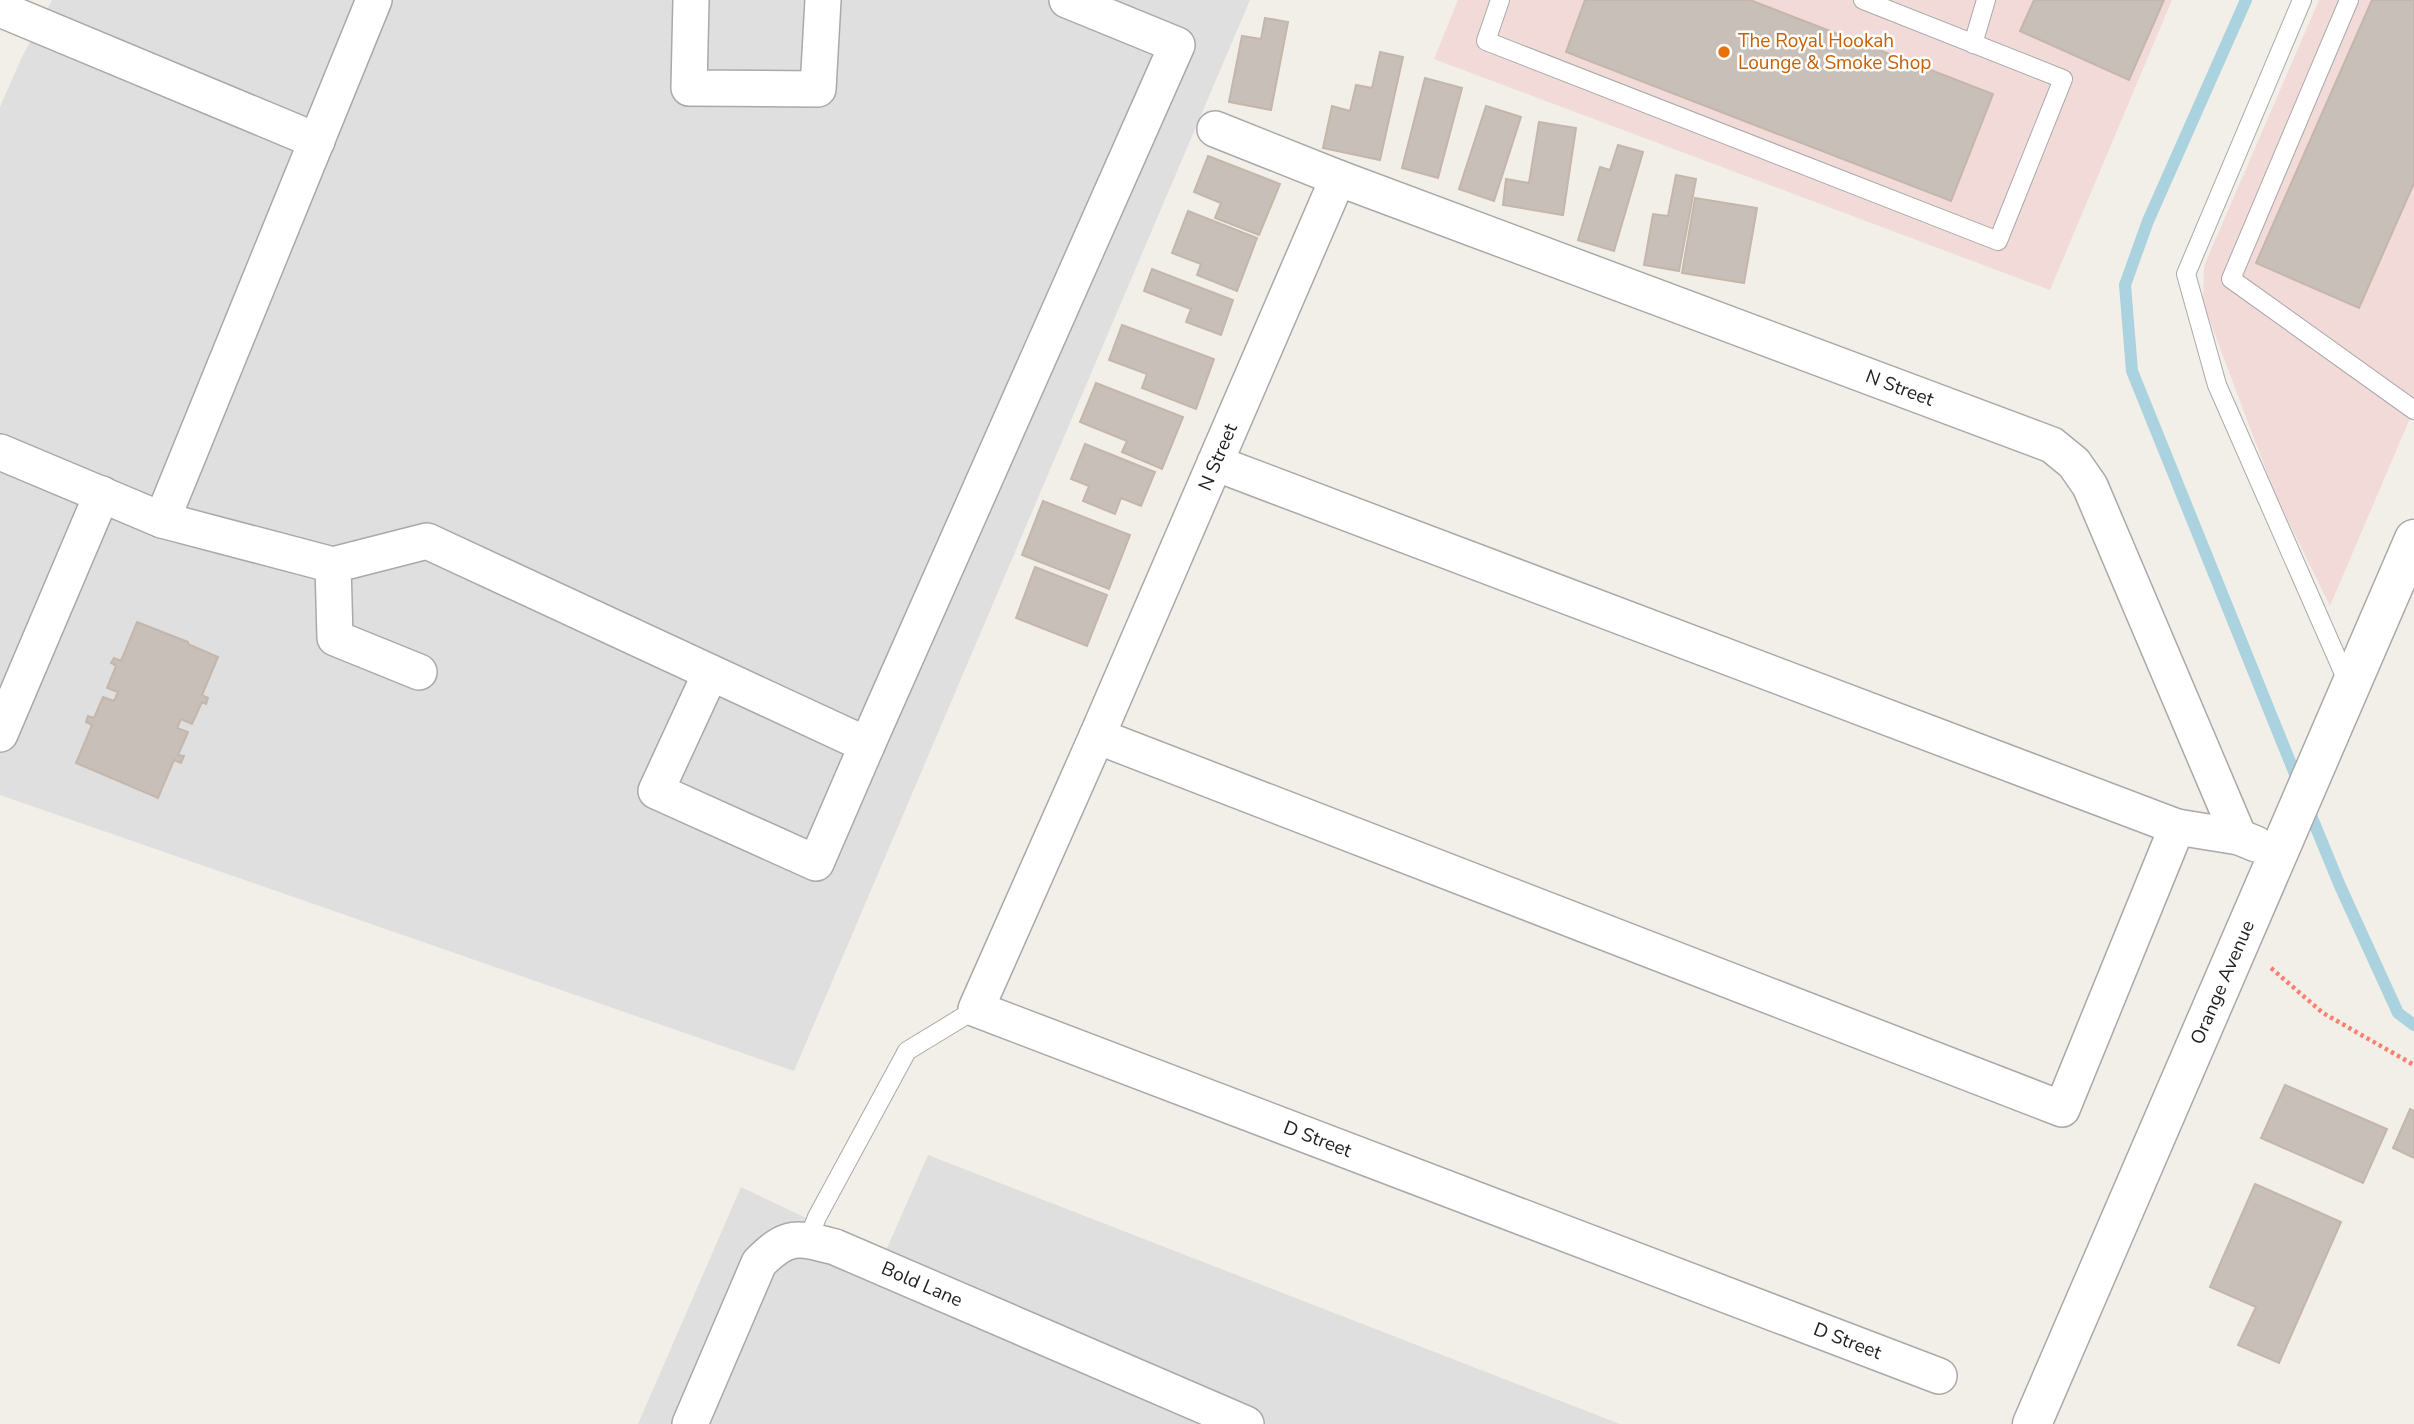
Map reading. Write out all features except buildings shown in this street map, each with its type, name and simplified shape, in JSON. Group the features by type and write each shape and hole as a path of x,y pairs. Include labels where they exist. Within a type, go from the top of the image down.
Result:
{"street":[{"path":"3,0 0,8 317,141"},
{"path":"162,520 374,0"},
{"path":"691,0 689,88 818,89 823,0"},
{"path":"710,674 656,791 816,863 1177,45 1067,0"},
{"name":"N Street","path":"1215,129 1338,178 2052,445 2074,463 2090,486 2239,837"},
{"name":"N Street","path":"1097,736 1338,178"},
{"path":"0,452 162,520 332,565 427,541 867,745"},
{"path":"1215,463 2178,827 2239,837 2284,839"},
{"path":"0,734 102,494"},
{"name":"Orange Avenue","path":"2032,1424 2414,539"},
{"path":"332,565 335,638 419,672"},
{"path":"976,1009 1097,736 2062,1109 2178,827"},
{"name":"D Street","path":"976,1009 1939,1376"},
{"name":"Bold Lane","path":"690,1424 759,1263 774,1247 785,1241 808,1240 835,1247 1246,1424"}],"lane":[{"path":"1500,0 1486,41 1998,241 2063,79 1863,0"},
{"path":"1973,44 1986,0"},
{"path":"2302,0 2186,274 2217,384 2343,705"},
{"path":"2349,0 2231,279 2414,410"},
{"path":"808,1240 817,1217 907,1051 976,1009"}],"path":[{"path":"2240,942 2323,1013 2414,1065"}],"shaded area":[{"path":"52,0 1250,0 794,1071 0,795 0,107"},
{"path":"1458,0 2172,0 2050,290 1434,59"},
{"path":"2319,0 2414,0 2414,409 2330,606 2275,494 2203,303 2204,266"},
{"path":"928,1155 1620,1424 638,1424 741,1187 884,1255"}],"waterway":[{"path":"2246,0 2148,221 2125,285 2132,371 2299,784"},
{"path":"2308,808 2398,1013 2414,1025"}],"place":[{"name":"The Royal Hookah Lounge & Smoke Shop","path":"1724,52"}]}
